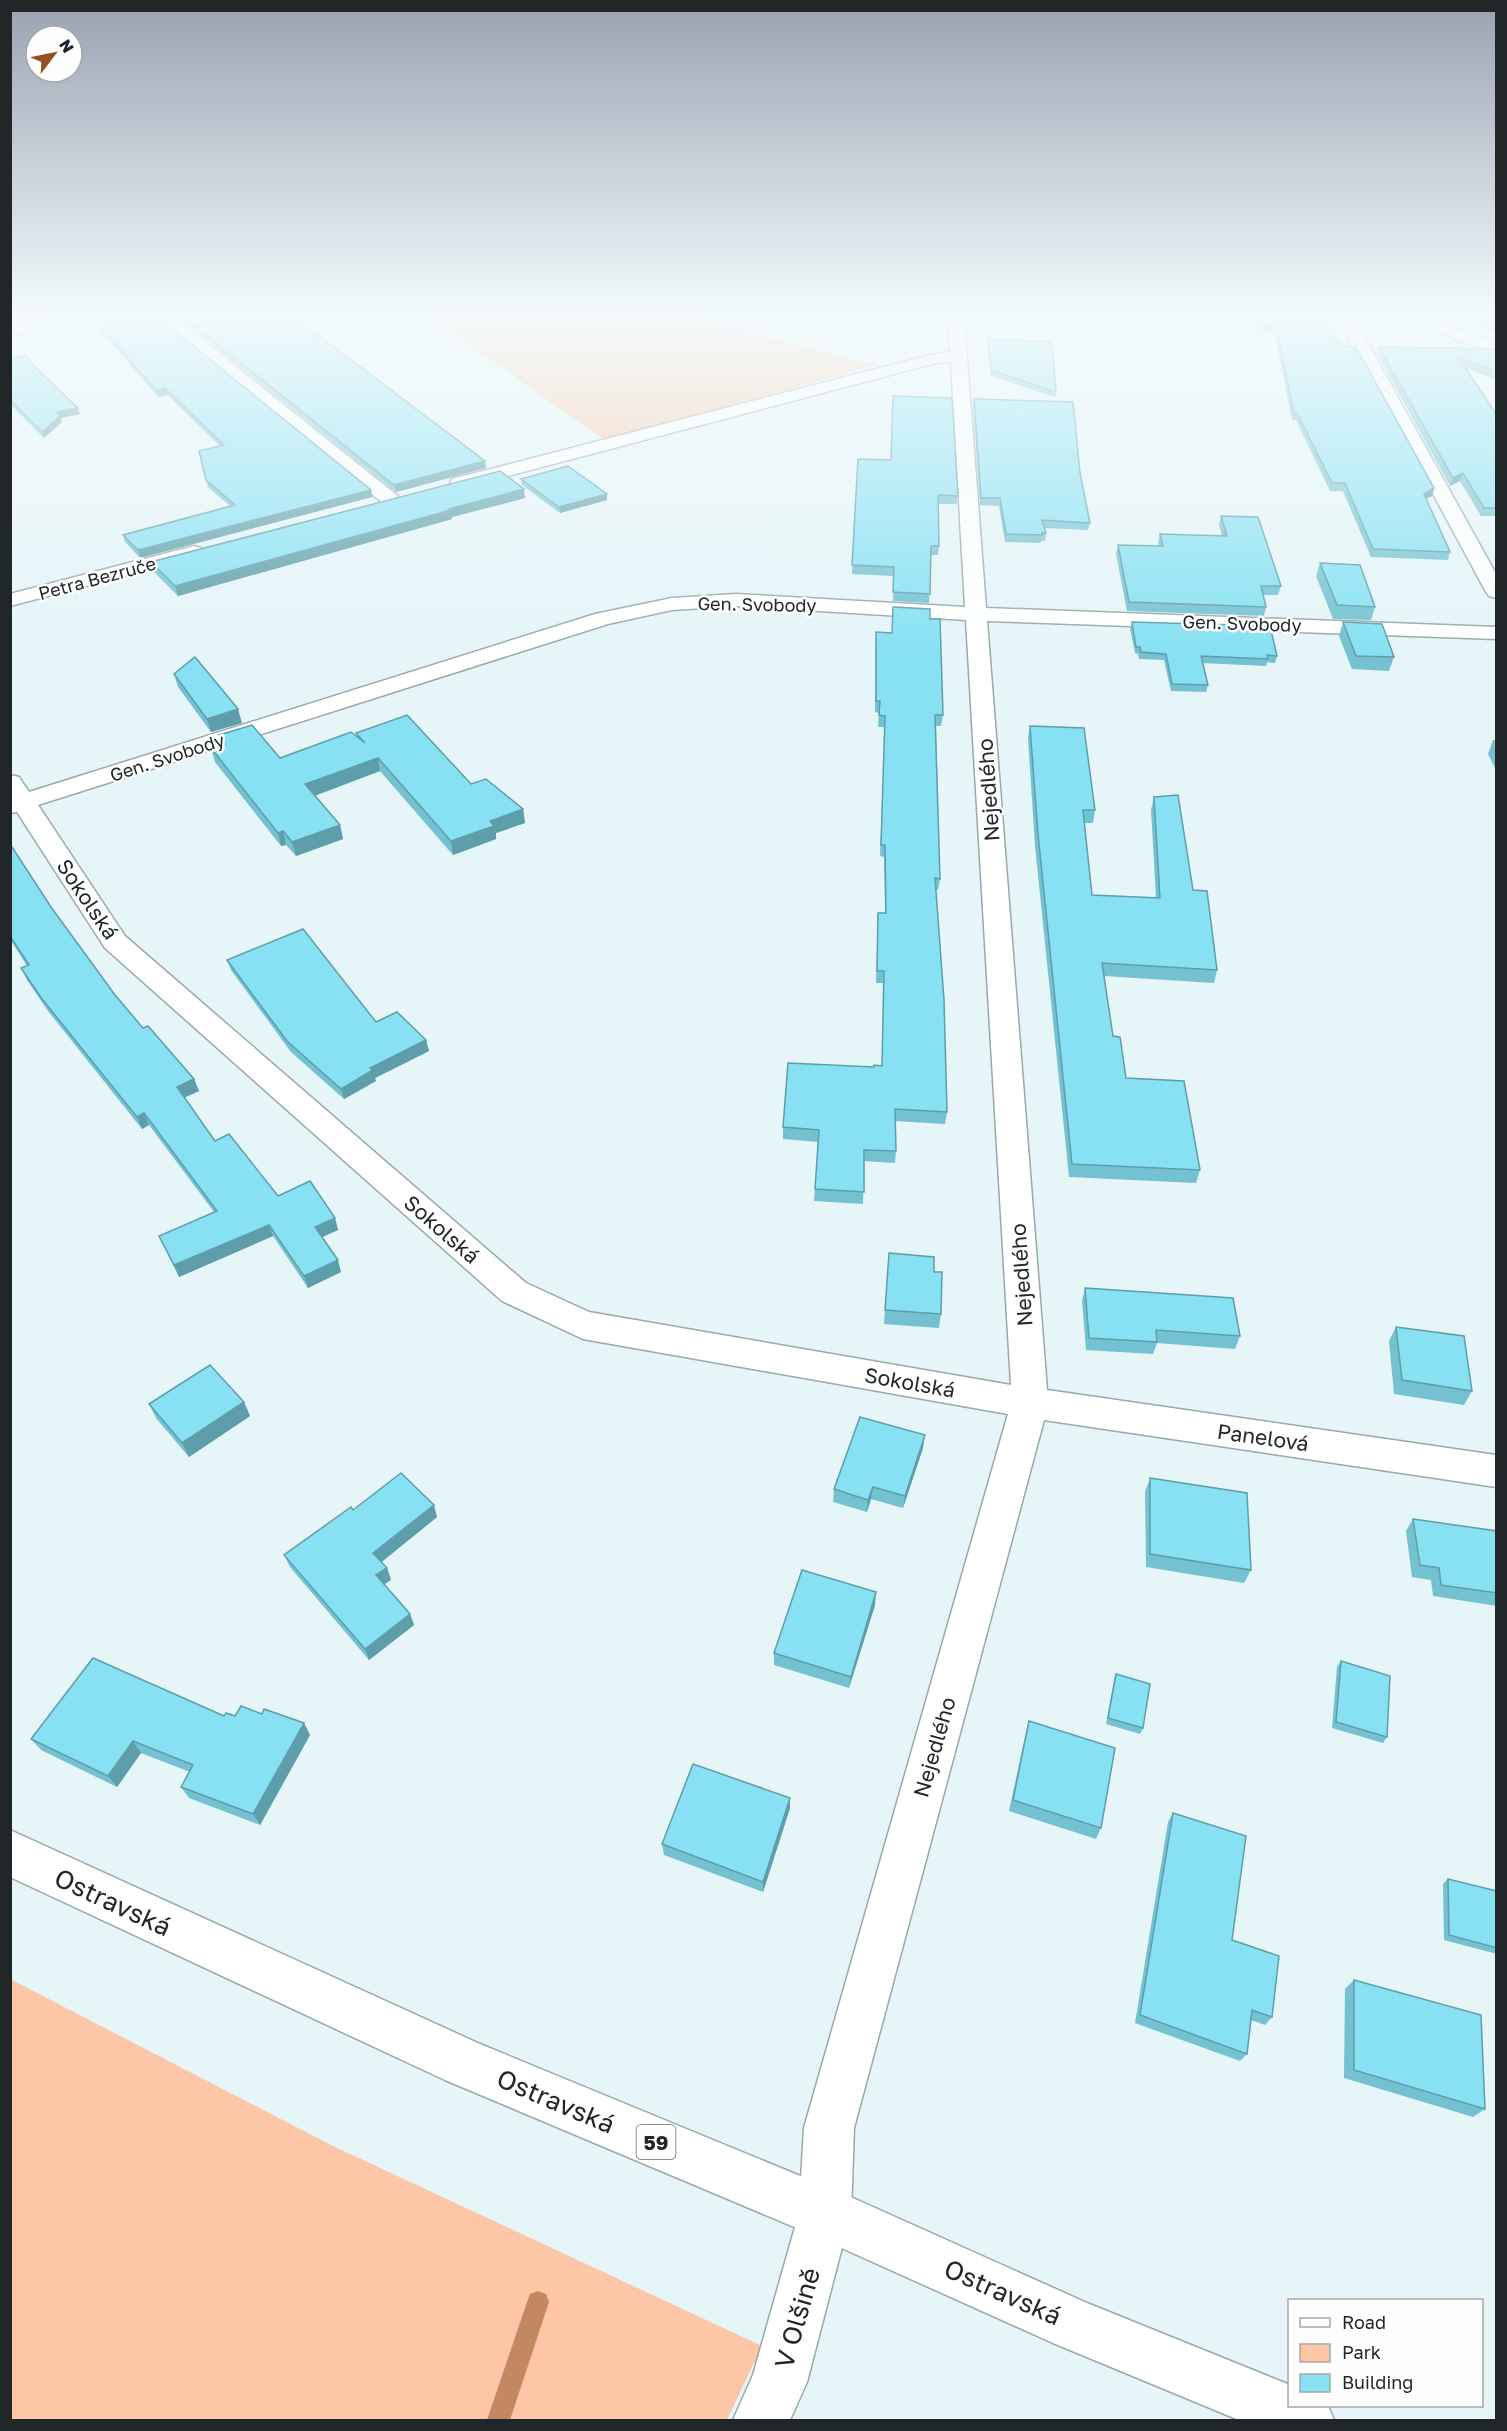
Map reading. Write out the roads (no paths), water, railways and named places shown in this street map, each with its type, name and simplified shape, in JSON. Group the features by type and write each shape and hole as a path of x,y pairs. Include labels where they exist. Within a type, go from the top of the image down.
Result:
{"street":[{"path":"301,424 397,499 368,506"},
{"path":"437,488 681,424"},
{"name":"Nejedlého","path":"825,2213 828,2128 1030,1403 963,424"},
{"path":"1405,424 1497,592"},
{"name":"Petra Bezruče","path":"10,600 218,546"},
{"name":"Gen. Svobody","path":"15,797 603,619 672,604 736,600 975,614 1497,633"},
{"name":"Sokolská","path":"15,797 115,942 514,1292 583,1325 1030,1403"},
{"name":"Panelová","path":"1030,1403 1497,1472"},
{"name":"Ostravská","path":"10,1853 463,2062 825,2213 1072,2324 1306,2421"},
{"name":"V Olšině","path":"761,2421 779,2382 825,2213"}],"waterway":[{"path":"498,2420 538,2302"}]}
